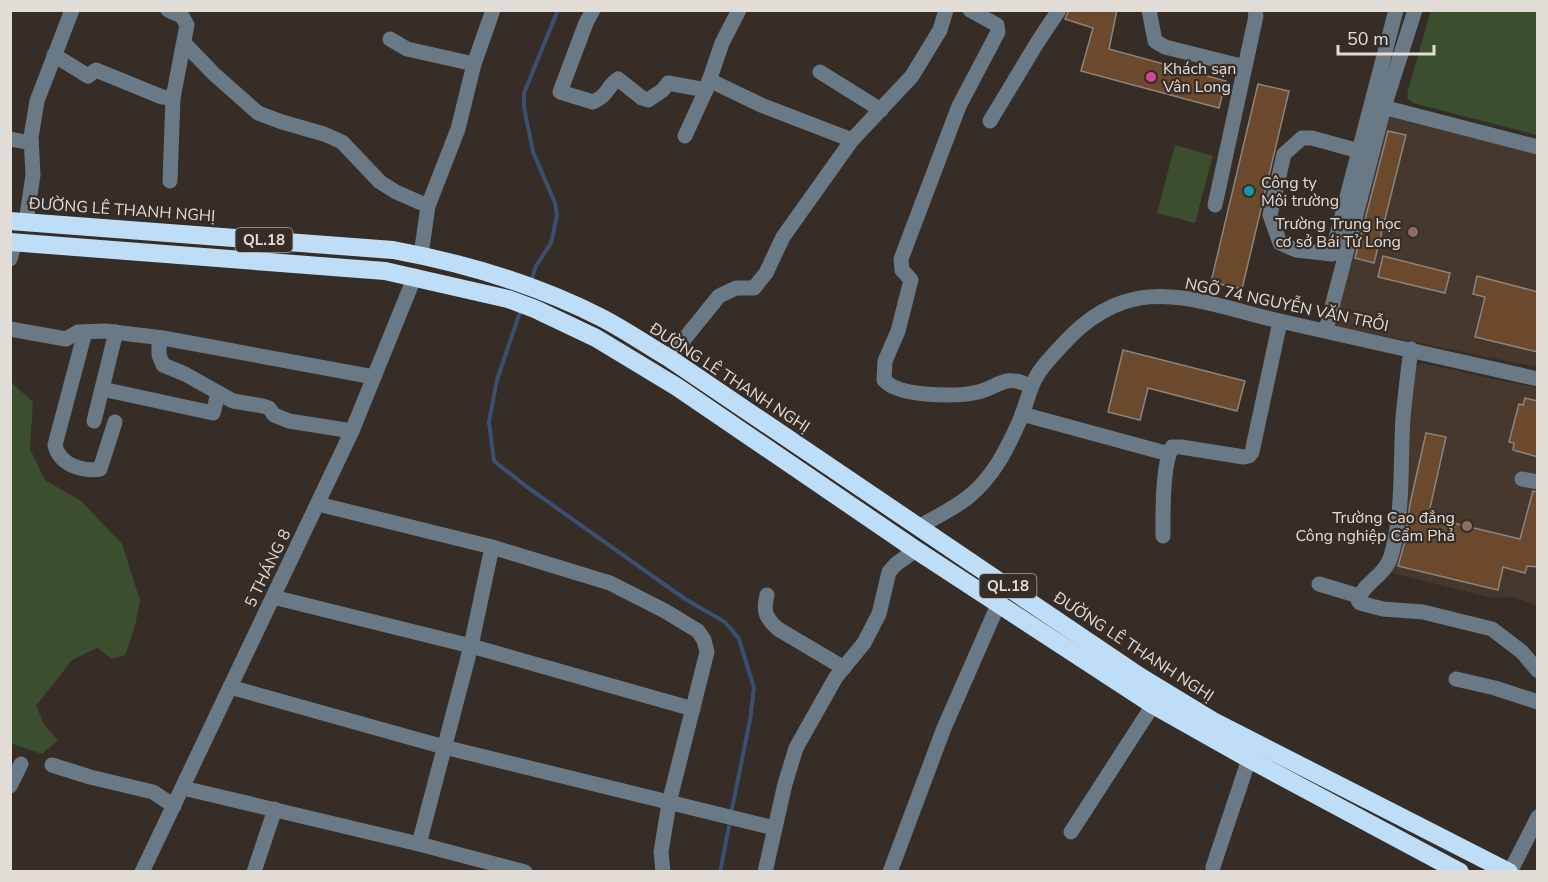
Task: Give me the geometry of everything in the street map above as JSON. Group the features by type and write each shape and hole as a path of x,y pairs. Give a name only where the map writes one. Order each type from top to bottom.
{"highway":[{"name":"ĐƯỜNG LÊ THANH NGHỊ","path":"18,221 393,250 421,255 542,291 602,318 669,358 1139,676 1214,721 1510,872"},
{"path":"185,254 186,233"},
{"name":"QL.18","path":"12,247 185,254 385,271 508,299 535,309 596,338 677,387 998,605 1153,705 1460,872"},
{"path":"764,448 777,430"}],"street":[{"path":"18,221 33,175 31,143 37,101 72,10"},
{"path":"168,10 182,16 187,25 172,98 170,181"},
{"path":"421,255 428,206 458,129 474,64 493,10"},
{"path":"593,10 560,92 593,102 604,96 614,81 618,79 642,98 648,100 663,90 668,82 708,85 852,140"},
{"path":"685,136 708,85 722,43 739,10"},
{"path":"669,358 719,296 736,288 754,288 766,273 783,237 852,140 912,76 940,30 946,10"},
{"path":"970,10 997,25 998,32 959,106 901,259 902,270 911,280 898,332 885,361 884,380 889,386 950,396 980,392 1002,381 1030,386"},
{"path":"990,121 1059,10"},
{"path":"1149,10 1155,41 1165,47 1245,67"},
{"path":"1215,205 1256,16 1255,10"},
{"path":"1326,330 1378,106 1396,10"},
{"path":"1359,151 1312,138 1302,138 1284,154 1270,215 1280,243 1296,250 1332,254 1359,151 1415,10"},
{"path":"390,39 407,49 474,64"},
{"path":"184,43 214,74 258,113 342,142 380,182 428,206"},
{"path":"54,56 88,76 96,70 162,97 172,98"},
{"path":"820,72 881,111"},
{"path":"1378,106 1538,147"},
{"path":"10,139 31,143"},
{"name":"5 THÁNG 8","path":"142,872 352,431 415,276"},
{"name":"NGÕ 74 NGUYỄN VĂN TRỖI","path":"920,526 968,498 998,466 1022,414 1030,386 1040,370 1074,331 1097,314 1125,301 1147,297 1187,298 1280,322 1326,330 1538,379"},
{"path":"1163,536 1164,492 1172,447 1244,457 1252,452 1280,322"},
{"path":"10,329 66,339 78,332 116,332 374,377"},
{"path":"85,332 55,444 57,453 65,462 81,468 100,468 115,422"},
{"path":"94,421 116,332"},
{"path":"159,338 159,354 163,365 185,374 218,394 233,401 269,408 274,416 289,421 352,431"},
{"path":"1359,596 1387,568 1392,553 1401,499 1403,418 1411,349"},
{"path":"102,389 213,413 218,394"},
{"path":"1022,414 1169,454"},
{"path":"318,504 492,547 610,583 698,631 704,640 707,652 669,803 661,852 663,872"},
{"path":"419,844 471,646 492,547"},
{"path":"765,872 768,826 796,748 836,677 864,643 879,614 889,572 916,550"},
{"path":"1319,584 1359,596"},
{"path":"767,595 764,608 769,621 778,629 844,668"},
{"path":"1359,596 1360,603 1369,606 1423,612 1492,629 1522,652 1538,671"},
{"path":"273,597 471,646 693,709"},
{"path":"890,872 944,728 998,605"},
{"path":"1456,679 1495,688 1538,702"},
{"path":"230,687 444,747 694,810 768,826"},
{"path":"1071,832 1153,705"},
{"path":"1213,867 1249,759"},
{"path":"10,786 21,764"},
{"path":"52,765 153,792 174,806"},
{"path":"183,788 419,844 525,872"},
{"path":"254,872 275,809"},
{"path":"1510,872 1533,835 1538,817"}],"shaded area":[{"name":"Trường Trung học cơ sở Bái Tử Long","path":"1386,116 1537,154 1537,367 1334,326"},
{"name":"Trường Cao đẳng Công nghiệp Cẩm Phả","path":"1421,363 1537,388 1537,606 1514,597 1492,598 1388,572 1415,368"}],"green space":[{"path":"1431,10 1537,11 1537,135 1413,103 1407,98"},
{"path":"1175,145 1213,156 1195,223 1157,213"},
{"path":"11,382 33,402 30,449 45,480 81,501 122,544 140,600 135,626 125,655 112,659 97,648 72,660 36,706 45,726 58,740 42,754 11,745"}],"building":[{"path":"1069,10 1117,10 1109,49 1226,81 1219,108 1081,71 1093,28 1065,19"},
{"path":"1258,84 1289,91 1242,289 1211,282"},
{"path":"1388,131 1406,135 1374,263 1355,258"},
{"path":"1383,256 1450,273 1445,293 1378,277"},
{"path":"1477,276 1538,292 1538,352 1475,337 1485,297 1473,294"},
{"path":"1123,350 1245,381 1237,411 1148,388 1140,420 1108,412"},
{"path":"1525,398 1538,401 1538,457 1513,450 1514,443 1509,442 1519,404 1523,405"},
{"path":"1426,433 1446,437 1428,517 1520,539 1533,491 1538,492 1538,567 1527,566 1525,573 1503,567 1498,590 1398,566"}],"waterway":[{"path":"531,282 536,266 551,243 557,216 555,203 533,152 524,107 524,93 558,10"},
{"path":"521,309 497,380 489,422 494,461 685,599 725,622 739,639 754,688 750,720 731,814"},
{"path":"720,872 730,821"}],"place":[{"name":"Khách sạn Vân Long","path":"1151,77"},
{"name":"Công ty Môi trường","path":"1249,191"},
{"name":"Trường Trung học cơ sở Bái Tử Long","path":"1413,232"},
{"name":"Trường Cao đẳng Công nghiệp Cẩm Phả","path":"1467,526"}]}
